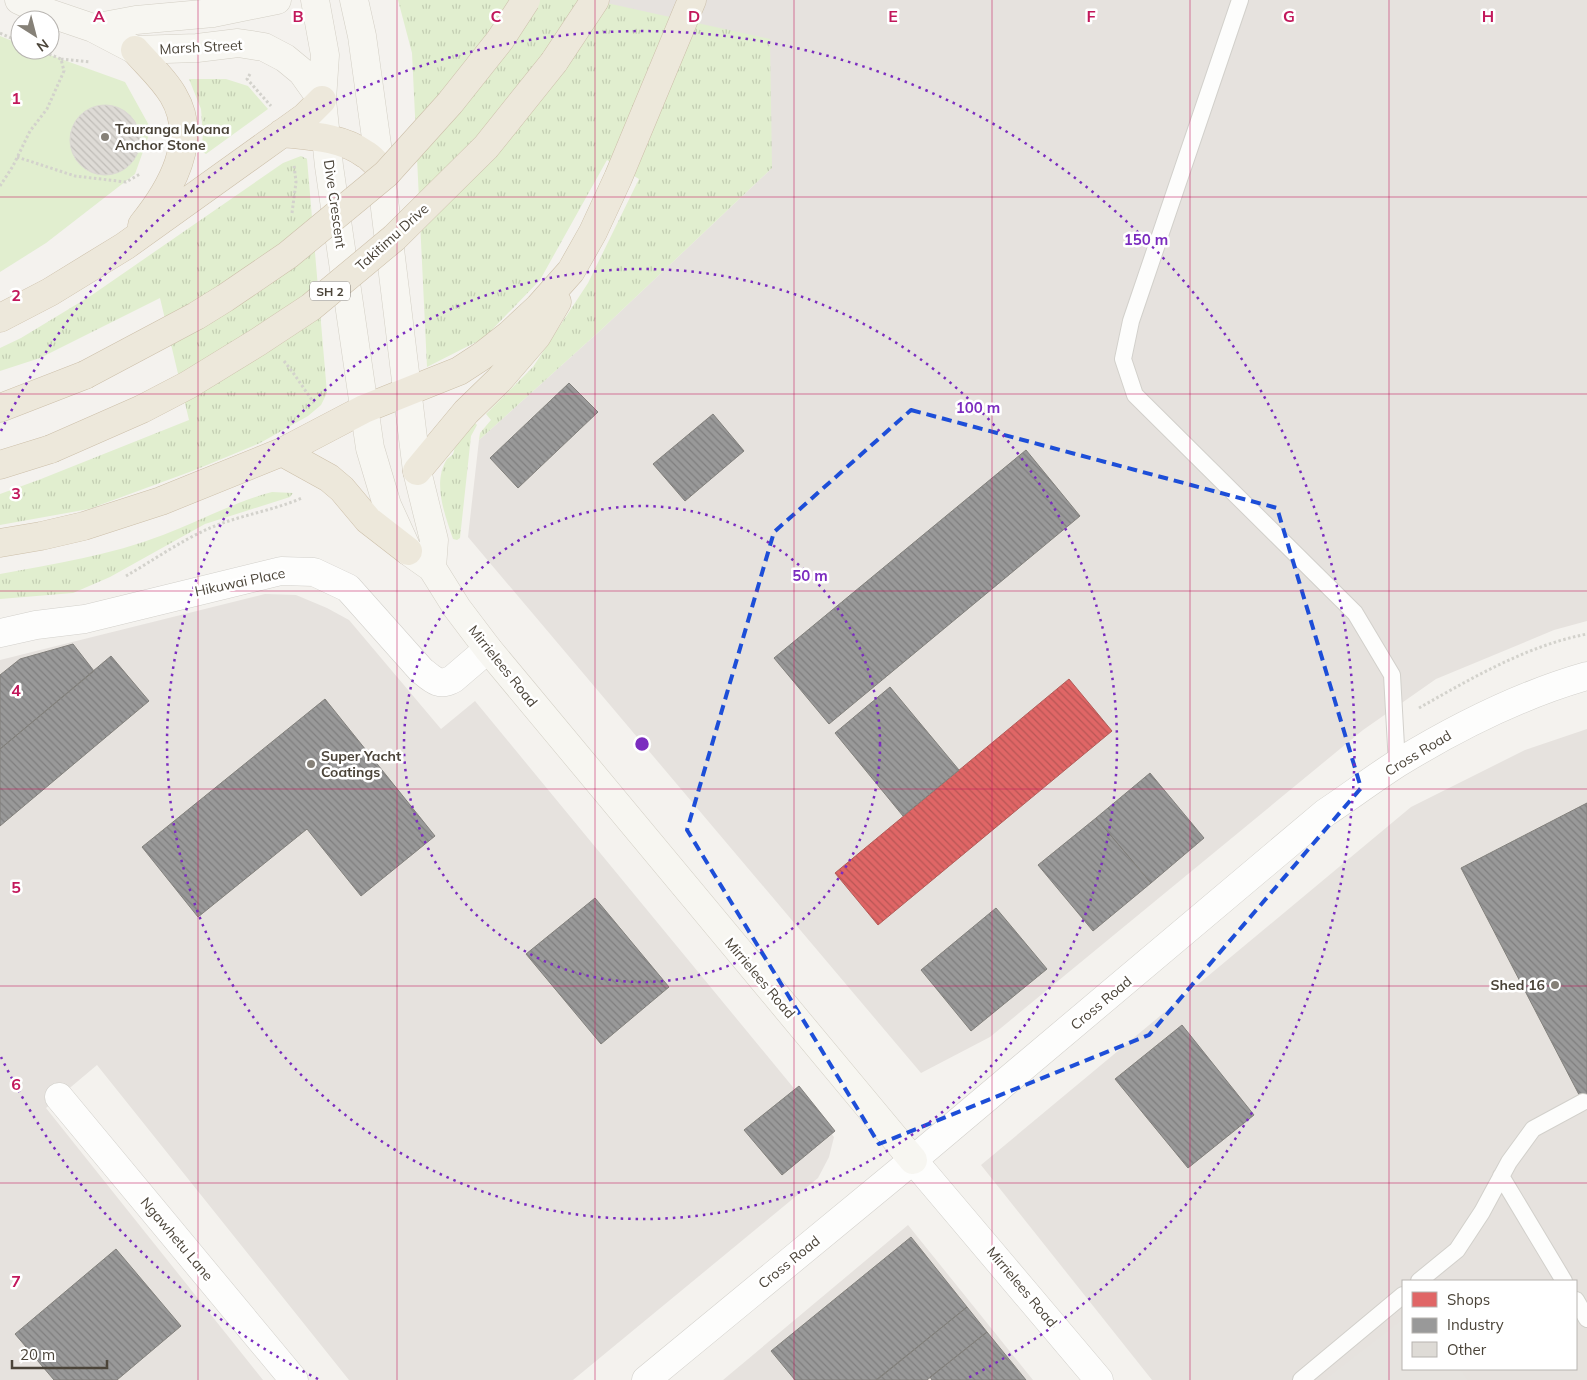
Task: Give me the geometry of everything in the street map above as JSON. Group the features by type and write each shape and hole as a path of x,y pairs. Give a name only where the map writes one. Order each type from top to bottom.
{"highway":[{"path":"0,408 85,375 196,316 288,255 386,174 450,104 500,40 526,0"},
{"name":"Takitimu Drive","path":"0,465 51,449 142,409 188,385 312,307 394,238 486,146 554,62 595,0"},
{"path":"417,471 460,419 499,380 537,336 593,232 618,178 692,0"},
{"path":"125,246 168,190 179,164 184,142 181,111 173,95 164,82 135,50"},
{"path":"0,318 50,292 125,246 305,118 322,100"},
{"path":"282,133 327,138 349,145 366,154 380,167"},
{"path":"0,543 84,526 161,501 282,452 364,408 459,371 509,335 571,271"},
{"path":"282,452 329,478 342,489 368,520 408,551"}],"main road":[{"name":"Marsh Street","path":"19,0 43,11 93,28 135,50 197,48 238,43 264,47 285,58 296,68 322,100"},
{"path":"164,17 200,0"},
{"name":"Marsh Street","path":"93,28 136,20 213,14 277,0"},
{"path":"286,0 315,3 348,22 362,36"},
{"path":"354,0 362,36 380,167 417,471 434,540 432,568"},
{"name":"Dive Crescent","path":"315,3 325,55 322,100 364,408"},
{"path":"364,408 370,448 387,505 408,551"},
{"name":"Mirrielees Road","path":"408,551 432,568 488,649 913,1160"}],"street":[{"name":"Hikuwai Place","path":"0,633 36,625 85,619 281,570 314,572 348,588 421,670 438,683 448,682 453,679 488,649"},
{"name":"Cross Road","path":"646,1380 913,1160 1326,813 1397,764 1476,719 1552,686 1587,676"},
{"name":"Ngawhetu Lane","path":"59,1097 294,1380"},
{"name":"Mirrielees Road","path":"913,1160 1099,1380"}],"lane":[{"path":"1240,0 1130,321 1123,359 1134,395 1356,613 1392,675 1397,764"},
{"path":"1420,1280 1457,1250 1482,1212 1508,1162 1533,1129 1583,1102"},
{"path":"1501,1176 1563,1280"},
{"path":"1301,1380 1402,1296"},
{"path":"1577,1302 1587,1319"}],"path":[{"path":"264,47 247,80 271,106 294,162 296,182 292,214"},
{"path":"0,186 30,130 47,109 64,71 61,59 93,63"},
{"path":"17,157 75,176 126,182 147,170"},
{"path":"283,361 316,407"},
{"path":"118,580 210,528 284,506 306,496"},
{"path":"1395,723 1488,669 1563,639 1587,634"}],"highlighted area":[{"path":"911,410 1277,508 1361,788 1149,1035 879,1144 687,830 774,532"}],"shaded area":[{"path":"593,0 1587,0 1587,621 1554,630 1436,679 1363,730 990,1037 921,1073 468,537 479,440 603,328 772,168"},
{"path":"265,594 296,595 349,620 441,729 475,701 834,1137 829,1157 818,1178 573,1380 349,1380 97,1065 46,1108 263,1380 0,1380 0,660"},
{"path":"1587,729 1587,1380 1152,1380 981,1165 1411,807 1525,750"},
{"path":"908,1225 1033,1380 723,1380"},
{"path":"1402,1320 1402,1370 1461,1370 1468,1380 1324,1380"}],"green space":[{"path":"398,0 593,0 770,39 772,168 603,328 479,440 480,433 491,420 486,414 533,367 588,283 639,179 607,160 540,280 484,338 427,367 412,53"},
{"path":"0,36 10,40 10,60 60,59 125,82 151,129 135,174 46,243 0,272"},
{"path":"189,79 226,79 248,86 268,109 206,154 201,151 203,135 201,109"},
{"path":"301,156 307,159 327,393 321,405 308,416 260,443 195,470 89,509 0,525 0,494 189,420 160,298 40,358 0,371 0,348 21,338 92,295 283,163"},
{"path":"475,423 477,425 471,436 460,538 457,540 453,539 441,499 440,478 447,459 453,454 459,440"},
{"path":"272,492 293,493 290,497 205,524 110,577 73,593 0,599 0,574 82,558 143,542 231,506"}],"building: Shops":[{"path":"1069,679 1112,731 878,925 835,873"}],"building: Industry":[{"path":"569,383 598,412 518,488 490,458"},
{"path":"713,414 744,451 685,501 653,464"},
{"path":"1026,450 1080,516 829,724 774,658"},
{"path":"73,644 94,671 0,749 0,675 20,659"},
{"path":"111,656 149,701 0,826 0,749"},
{"path":"890,687 959,770 903,816 835,733"},
{"name":"Super Yacht Coatings","path":"325,699 435,836 361,896 307,829 198,917 142,847"},
{"path":"1150,773 1204,838 1151,883 1096,818"},
{"name":"Shed 16","path":"1587,803 1587,1110 1461,868"},
{"path":"1096,818 1151,883 1093,931 1038,865"},
{"path":"595,898 669,987 601,1044 526,954"},
{"path":"996,908 1047,969 971,1031 921,970"},
{"path":"1182,1025 1254,1115 1188,1168 1115,1079"},
{"path":"799,1086 835,1131 782,1175 744,1130"},
{"path":"911,1237 967,1307 877,1380 795,1380 771,1351"},
{"path":"116,1249 181,1326 117,1380 54,1380 15,1334"},
{"path":"967,1307 987,1332 927,1380 876,1380"},
{"path":"987,1332 1026,1380 932,1380 930,1377"}],"building: Other":[{"name":"Tauranga Moana Anchor Stone","path":"105,105 118,108 130,115 137,127 140,140 137,153 130,165 118,172 105,175 92,172 80,165 73,153 70,140 73,127 80,115 92,108"}],"place":[{"name":"Tauranga Moana Anchor Stone","path":"105,137"},
{"name":"Super Yacht Coatings","path":"311,764"},
{"name":"Shed 16","path":"1555,985"}]}
